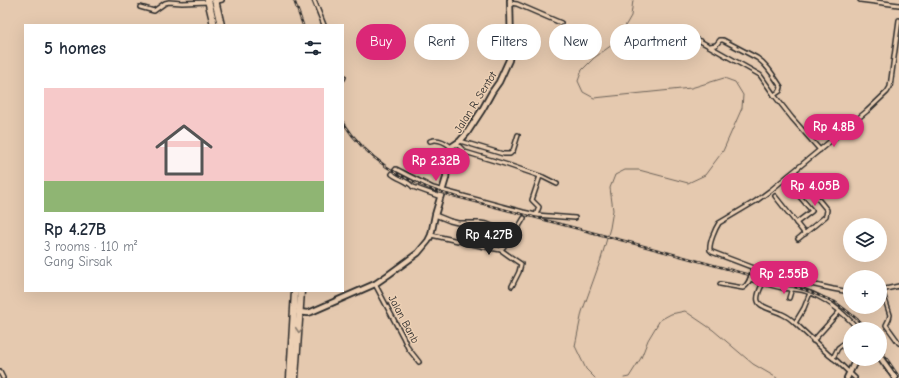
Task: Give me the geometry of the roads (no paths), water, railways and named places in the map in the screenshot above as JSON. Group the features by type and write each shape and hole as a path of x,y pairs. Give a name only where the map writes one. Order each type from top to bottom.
{"highway":[{"path":"212,1 214,24"},
{"path":"212,1 221,24"},
{"path":"295,292 297,312 295,378"},
{"path":"290,378 297,312 302,292"}],"street":[{"path":"140,7 154,11 165,3 169,2 182,3 222,0"},
{"path":"314,0 324,24"},
{"path":"860,0 899,5"},
{"path":"510,1 561,23"},
{"name":"Jalan R. Sentot","path":"297,312 308,313 364,290 375,284 418,253 428,241 441,197 447,168 446,158 451,147 458,143 467,133 482,110 499,82 509,60 511,47 510,1"},
{"path":"843,291 775,276 715,253 710,250 709,246 715,229 719,224 756,201 867,111 887,92 890,87 899,20"},
{"path":"710,46 716,45 720,40 723,40 762,61 773,74 781,87 780,91 774,95"},
{"path":"701,42 760,75 792,118 820,150"},
{"path":"458,143 503,154 510,154 513,151 518,135"},
{"path":"430,141 436,140 444,142 451,147"},
{"path":"458,143 466,152 540,176 557,184"},
{"path":"441,197 413,187 412,185 392,175 394,170 396,169 442,191 536,215 575,218"},
{"path":"795,170 827,210 826,216 798,239"},
{"path":"536,215 539,207 532,200 540,176"},
{"path":"789,184 812,211 796,223"},
{"path":"775,196 805,234"},
{"path":"435,215 458,223 487,224 513,235"},
{"path":"501,250 524,218"},
{"path":"431,235 501,250 521,264 512,286"},
{"path":"720,284 743,288 746,287 753,268"},
{"path":"750,279 782,288 792,288 810,293 831,304 851,322"},
{"path":"763,282 758,297 759,303 788,317 833,358 848,375 855,378"},
{"name":"Jalan Banb","path":"375,284 408,348 419,362"},
{"path":"887,289 899,286"},
{"path":"789,298 792,288"},
{"path":"795,323 808,301 810,293"},
{"path":"887,307 890,315 886,325 899,343"},
{"path":"813,341 840,311"},
{"path":"833,358 838,348 843,344"},
{"path":"848,375 852,366"},
{"path":"886,366 895,378"},
{"path":"0,372 3,378"}],"waterway":[{"path":"595,378 586,369 575,346 582,312 601,259 610,228 613,210 610,188 615,175 625,170 639,170 688,183 705,175 723,151 742,108 743,95 735,82 724,78 691,88 594,98 583,92 578,81 582,70 594,58 616,42 631,16 633,0"},
{"path":"624,378 629,377 641,358 648,340 660,320 671,314 685,311 713,330 753,364 777,378"}],"railway":[{"path":"294,0 303,24"},
{"path":"344,123 363,147 386,166 413,181 442,193 805,290 835,302 860,322"},
{"path":"887,359 899,377"}]}
